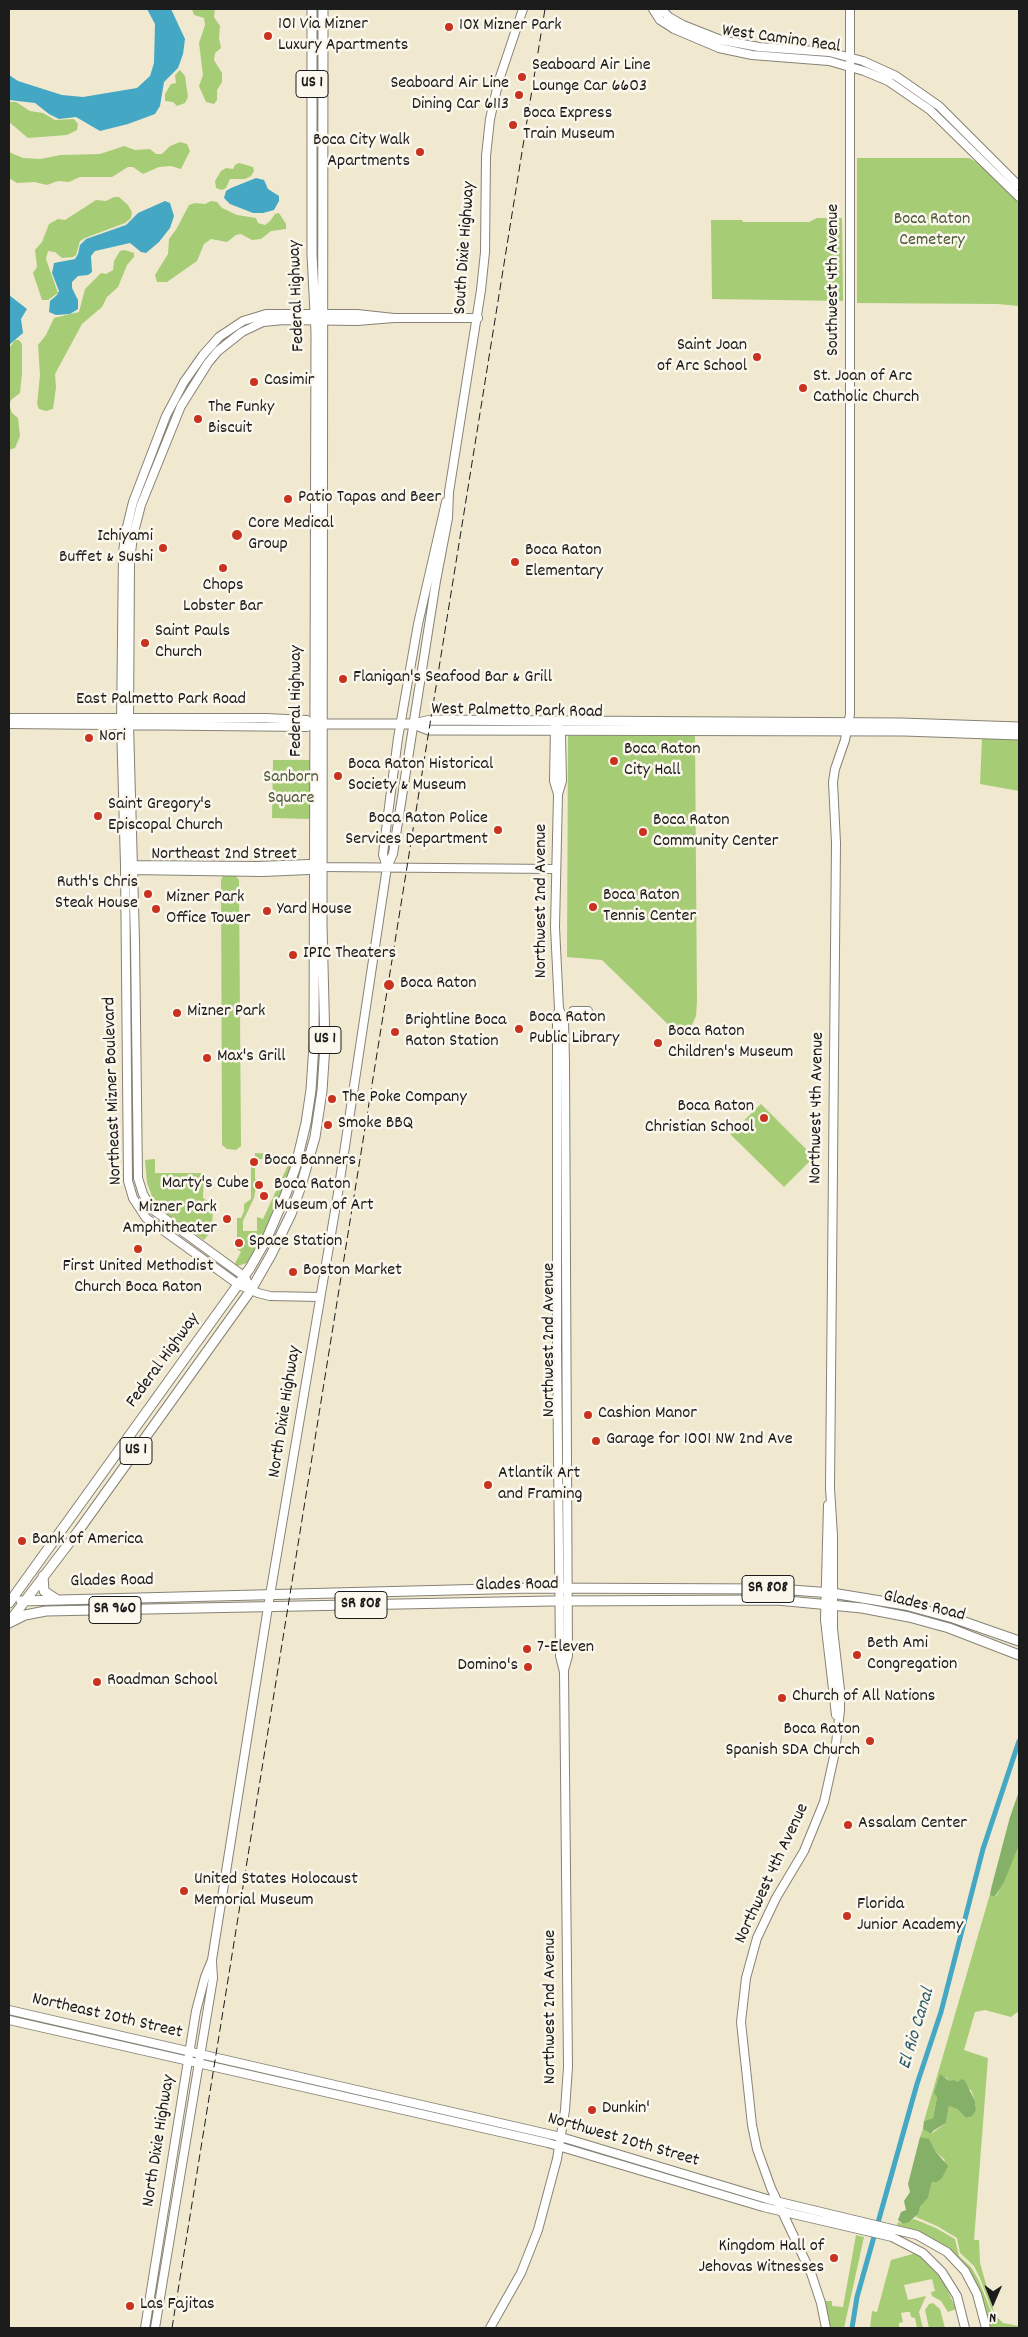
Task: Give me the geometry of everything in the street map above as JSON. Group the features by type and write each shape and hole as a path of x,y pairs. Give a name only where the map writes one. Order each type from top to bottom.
{"main road":[{"name":"Federal Highway","path":"9,1604 242,1281 273,1225 288,1190 300,1152 306,1123 314,1052 317,867 316,724 323,386 312,202 312,9"},
{"name":"Federal Highway","path":"316,724 323,596 315,567 316,375 320,317 323,9"},
{"path":"316,375 323,386"},
{"name":"West Palmetto Park Road","path":"413,724 431,720 686,730 848,727 1019,727"},
{"path":"686,730 700,722"},
{"name":"West Palmetto Park Road","path":"557,726 724,722 1019,735"},
{"path":"706,730 710,726 724,722"},
{"name":"East Palmetto Park Road","path":"316,724 413,724"},
{"name":"Federal Highway","path":"43,1576 251,1290 284,1229 306,1171 315,1137 322,1091 325,1045 317,867"},
{"path":"306,1123 310,1134 315,1137"},
{"path":"300,1152 306,1171"},
{"path":"144,1439 143,1427 146,1413"},
{"path":"127,1440 130,1448 127,1462"},
{"path":"43,1576 44,1591 56,1599"},
{"name":"US 1","path":"10,1621 43,1576"},
{"path":"23,1583 24,1601 31,1607 46,1611"},
{"name":"Glades Road","path":"9,1604 56,1599 270,1596 563,1588 778,1589 829,1593 932,1611 1019,1641"},
{"name":"Glades Road","path":"10,1621 46,1611 563,1601 776,1600 876,1610 923,1620 1019,1655"},
{"path":"9,1604 12,1611 10,1621"}],"street":[{"name":"South Dixie Highway","path":"401,724 418,624 440,518 448,492 478,318 485,252 486,156 490,119 499,80 523,9"},
{"path":"649,9 657,11"},
{"name":"Southwest 4th Avenue","path":"848,727 851,654 850,9"},
{"name":"West Camino Real","path":"657,11 683,24 726,41 759,47 820,51 850,57 896,76 926,96 1019,186"},
{"name":"West Camino Real","path":"657,11 667,25 688,36 727,50 761,56 823,60 850,66 888,82 922,103 1019,197"},
{"name":"Northeast Mizner Boulevard","path":"320,1297 270,1296 251,1290 192,1239 152,1209 140,1187 137,1167 136,1018 125,721 125,535 139,486 171,405 203,354 219,337 234,326 250,318 266,314 320,317 478,318"},
{"name":"South Dixie Highway","path":"413,724 448,518 448,492"},
{"name":"East Palmetto Park Road","path":"9,718 125,721"},
{"name":"East Palmetto Park Road","path":"9,724 266,718 307,720 316,724"},
{"name":"North Dixie Highway","path":"387,868 383,855 401,724"},
{"name":"North Dixie Highway","path":"155,2328 213,1978 212,1960 268,1608 341,1176 387,868 393,854 413,724"},
{"name":"Northwest 2nd Avenue","path":"557,726 554,781 558,794 555,927 559,1009 557,1021 556,1272 563,1588"},
{"name":"Northwest 4th Avenue","path":"826,2328 816,2286 761,2164 752,2125 741,2032 744,1988 750,1960 763,1924 803,1852 818,1820 829,1784 838,1723 826,1640 829,1593 836,843 833,782 848,727"},
{"name":"Northeast Mizner Boulevard","path":"129,867 126,997 128,1173 131,1191 146,1218 186,1247 242,1281"},
{"name":"Northeast 2nd Street","path":"129,867 556,868"},
{"path":"126,997 133,1016 136,1018"},
{"name":"Northwest 2nd Avenue","path":"490,2328 521,2273 534,2243 561,2137 569,2054 564,1672 560,1656 563,1601 564,1020 559,1009"},
{"path":"564,1020 573,1011 588,1011"},
{"path":"127,1039 136,1072"},
{"path":"186,1247 192,1239"},
{"name":"North Dixie Highway","path":"145,2328 196,2011 205,1977 212,1960"},
{"name":"Northeast 20th Street","path":"9,2010 199,2054"},
{"name":"Northeast 20th Street","path":"9,2020 198,2063"},
{"path":"113,2044 114,2034"},
{"name":"Northwest 20th Street","path":"199,2054 304,2078 559,2146 758,2196 856,2224 917,2235 933,2243 954,2259 965,2271 974,2286 986,2328"},
{"name":"Northwest 20th Street","path":"198,2063 561,2137 784,2212 856,2224"},
{"path":"289,2083 304,2078"},
{"path":"758,2196 765,2192 768,2180"},
{"path":"165,2200 175,2202"},
{"name":"Northwest 20th Street","path":"883,2230 909,2244 936,2264 957,2296 966,2328"}],"green space":[{"path":"192,9 215,9 214,17 220,26 219,38 221,48 215,53 214,60 222,73 222,82 217,90 217,100 214,104 206,102 199,86 203,75 199,43 205,25 204,18 194,15"},
{"path":"180,70 185,76 188,97 185,103 177,106 173,102 165,101 165,94 171,84 176,83 175,75"},
{"path":"9,102 16,102 30,111 43,113 55,120 74,119 78,124 77,130 67,135 28,138 9,122"},
{"path":"180,142 187,144 190,151 181,169 171,166 159,167 143,174 133,167 128,167 112,177 80,177 69,182 58,181 47,185 34,182 17,183 9,178 9,152 23,158 40,159 61,155 100,154 124,146 135,150 150,149 156,154 162,154 170,146"},
{"name":"Boca Raton Cemetery","path":"857,158 969,158 978,163 1019,203 1019,306 997,304 857,303"},
{"path":"239,163 253,167 254,171 251,176 245,179 230,179 226,188 222,190 216,188 215,181 221,171 226,168 233,169"},
{"path":"119,197 128,205 132,212 131,218 125,223 80,241 76,255 73,257 62,258 55,252 48,251 46,259 58,293 48,300 42,300 33,273 37,267 35,250 42,242 49,224 58,219 65,220 96,200 106,201"},
{"path":"211,201 217,202 222,208 237,215 256,218 258,223 265,225 275,214 279,213 286,224 286,229 271,231 261,239 252,240 241,234 236,235 227,242 211,239 204,244 197,261 167,282 157,282 155,275 168,254 169,239 189,205 195,203 205,204"},
{"path":"817,218 842,218 843,301 712,299 711,220 809,222"},
{"path":"125,250 134,253 134,257 127,265 118,287 107,297 102,307 82,324 55,374 56,387 53,409 46,411 39,409 37,404 40,375 38,345 46,335 54,318 79,312 85,289 101,273 106,274 113,270 114,261 120,251"},
{"path":"15,340 19,340 22,344 20,393 11,400 9,405 9,348"},
{"path":"9,405 12,413 18,418 20,436 15,448 9,450"},
{"path":"695,735 697,1002 696,1016 690,1029 682,1038 602,960 567,957 568,736"},
{"path":"982,738 1019,738 1019,791 980,784"},
{"name":"Sanborn Square","path":"273,760 310,760 310,819 272,818"},
{"name":"Mizner Park","path":"224,874 235,875 239,880 241,1146 236,1150 227,1149 222,1145 221,880"},
{"path":"761,1104 814,1157 784,1187 730,1134"},
{"path":"255,1153 288,1155 294,1161 263,1234 247,1263 237,1266 235,1263 241,1252 237,1249 237,1218 241,1218 244,1204 251,1199 251,1158 255,1158","holes":["255,1159 285,1159 288,1165 263,1219 257,1217 257,1231 243,1231 243,1221 254,1198 256,1187 260,1188 263,1182 255,1179"]},
{"path":"155,1159 155,1173 204,1173 203,1198 213,1204 212,1230 204,1240 162,1210 153,1199 147,1183 145,1160"},
{"path":"1019,1791 1019,1845 1004,1882 996,1895 992,1897 990,1894 992,1885"},
{"path":"1019,1845 1019,2011 1011,2017 985,2010 975,2012 964,2050 988,2058 974,2240 979,2240 980,2263 994,2312 974,2266 960,2253 957,2238 937,2226 916,2217 920,2207 928,2198 932,2182 945,2160 936,2152 929,2140 920,2137 923,2129 931,2134 946,2123 949,2106 957,2109 966,2118 976,2110 971,2090 957,2083 949,2082 946,2077 937,2097 933,2118 924,2121 990,1894 992,1897 997,1895"},
{"path":"940,2074 949,2081 954,2080 957,2082 962,2079 965,2081 975,2101 976,2110 972,2116 966,2118 957,2109 949,2106 946,2123 931,2134 923,2129 924,2121 933,2118 937,2097 934,2093"},
{"path":"920,2137 929,2139 936,2152 948,2166 942,2178 937,2182 932,2182 928,2198 920,2207 918,2214 909,2222 903,2224 898,2220 901,2212 906,2210 904,2201 910,2192 908,2184"},
{"path":"914,2219 936,2228 955,2239 959,2256 971,2267 978,2279 991,2311 1003,2323 1019,2326 1019,2328 989,2328 979,2290 953,2253 931,2238 897,2226 898,2222 903,2224"},
{"path":"856,2235 864,2237 844,2328 828,2328 824,2301 832,2301 832,2306 843,2307"},
{"path":"916,2253 943,2280 956,2309 948,2312 941,2301 932,2296 931,2292 935,2291 932,2279 904,2285 908,2300 926,2296 919,2312 923,2328 917,2328 915,2318 911,2317 910,2312 906,2312 901,2313 903,2322 899,2323 899,2328 870,2328 872,2311 877,2312 891,2260"},
{"path":"933,2303 940,2309 945,2328 929,2328 925,2310 929,2304"}],"water":[{"path":"147,9 171,9 185,39 183,54 178,68 164,82 160,106 155,114 128,124 100,131 76,117 59,119 35,103 9,100 9,75 18,81 62,95 83,97 137,88 150,76 154,63 155,24"},
{"path":"256,178 264,180 268,189 279,196 279,201 274,210 253,213 230,204 224,198 226,191"},
{"path":"165,201 170,203 174,216 170,228 159,242 146,253 141,252 130,243 95,251 91,256 92,272 88,275 78,276 72,282 72,288 78,300 78,309 70,314 56,315 49,312 50,301 59,291 52,273 54,263 75,259 80,245 86,239 126,225 138,213"},
{"path":"9,295 27,309 21,319 23,333 9,345"}],"waterway":[{"name":"El Rio Canal","path":"852,2328 857,2297 917,2084 941,2012 983,1849 1019,1741"}],"railway":[{"path":"172,2328 545,9"}],"place":[{"name":"10X Mizner Park","path":"449,27"},
{"name":"101 Via Mizner Luxury Apartments","path":"268,36"},
{"name":"Seaboard Air Line Lounge Car 6603","path":"522,77"},
{"name":"Seaboard Air Line Dining Car 6113","path":"519,95"},
{"name":"Boca Express Train Museum","path":"513,125"},
{"name":"Boca City Walk Apartments","path":"420,152"},
{"name":"Saint Joan of Arc School","path":"757,357"},
{"name":"Casimir","path":"254,382"},
{"name":"St. Joan of Arc Catholic Church","path":"803,388"},
{"name":"The Funky Biscuit","path":"198,419"},
{"name":"Patio Tapas and Beer","path":"288,499"},
{"name":"Core Medical Group","path":"237,535"},
{"name":"Ichiyami Buffet & Sushi","path":"163,548"},
{"name":"Boca Raton Elementary","path":"515,562"},
{"name":"Chops Lobster Bar","path":"223,568"},
{"name":"Saint Pauls Church","path":"145,643"},
{"name":"Flanigan's Seafood Bar & Grill","path":"343,679"},
{"name":"Nori","path":"89,738"},
{"name":"Boca Raton City Hall","path":"614,761"},
{"name":"Boca Raton Historical Society & Museum","path":"338,776"},
{"name":"Saint Gregory's Episcopal Church","path":"98,816"},
{"name":"Boca Raton Police Services Department","path":"498,830"},
{"name":"Boca Raton Community Center","path":"643,832"},
{"name":"Ruth's Chris Steak House","path":"148,894"},
{"name":"Boca Raton Tennis Center","path":"593,907"},
{"name":"Mizner Park Office Tower","path":"156,909"},
{"name":"Yard House","path":"267,911"},
{"name":"IPIC Theaters","path":"293,955"},
{"name":"Boca Raton","path":"389,985"},
{"name":"Mizner Park","path":"177,1013"},
{"name":"Boca Raton Public Library","path":"519,1029"},
{"name":"Brightline Boca Raton Station","path":"395,1032"},
{"name":"Boca Raton Children's Museum","path":"658,1043"},
{"name":"Max's Grill","path":"207,1058"},
{"name":"The Poke Company","path":"332,1099"},
{"name":"Boca Raton Christian School","path":"764,1118"},
{"name":"Smoke BBQ","path":"328,1125"},
{"name":"Boca Banners","path":"254,1162"},
{"name":"Marty's Cube","path":"259,1185"},
{"name":"Boca Raton Museum of Art","path":"264,1196"},
{"name":"Mizner Park Amphitheater","path":"227,1219"},
{"name":"Space Station","path":"239,1243"},
{"name":"First United Methodist Church Boca Raton","path":"138,1249"},
{"name":"Boston Market","path":"293,1272"},
{"name":"Cashion Manor","path":"588,1415"},
{"name":"Garage for 1001 NW 2nd Ave","path":"596,1441"},
{"name":"Atlantik Art and Framing","path":"488,1485"},
{"name":"Bank of America","path":"22,1541"},
{"name":"7-Eleven","path":"527,1649"},
{"name":"Beth Ami Congregation","path":"857,1655"},
{"name":"Domino's","path":"528,1667"},
{"name":"Roadman School","path":"97,1682"},
{"name":"Church of All Nations","path":"782,1698"},
{"name":"Boca Raton Spanish SDA Church","path":"870,1741"},
{"name":"Assalam Center","path":"848,1825"},
{"name":"United States Holocaust Memorial Museum","path":"184,1891"},
{"name":"Florida Junior Academy","path":"847,1916"},
{"name":"Dunkin'","path":"592,2110"},
{"name":"Kingdom Hall of Jehovas Witnesses","path":"834,2258"},
{"name":"Las Fajitas","path":"130,2306"}]}
